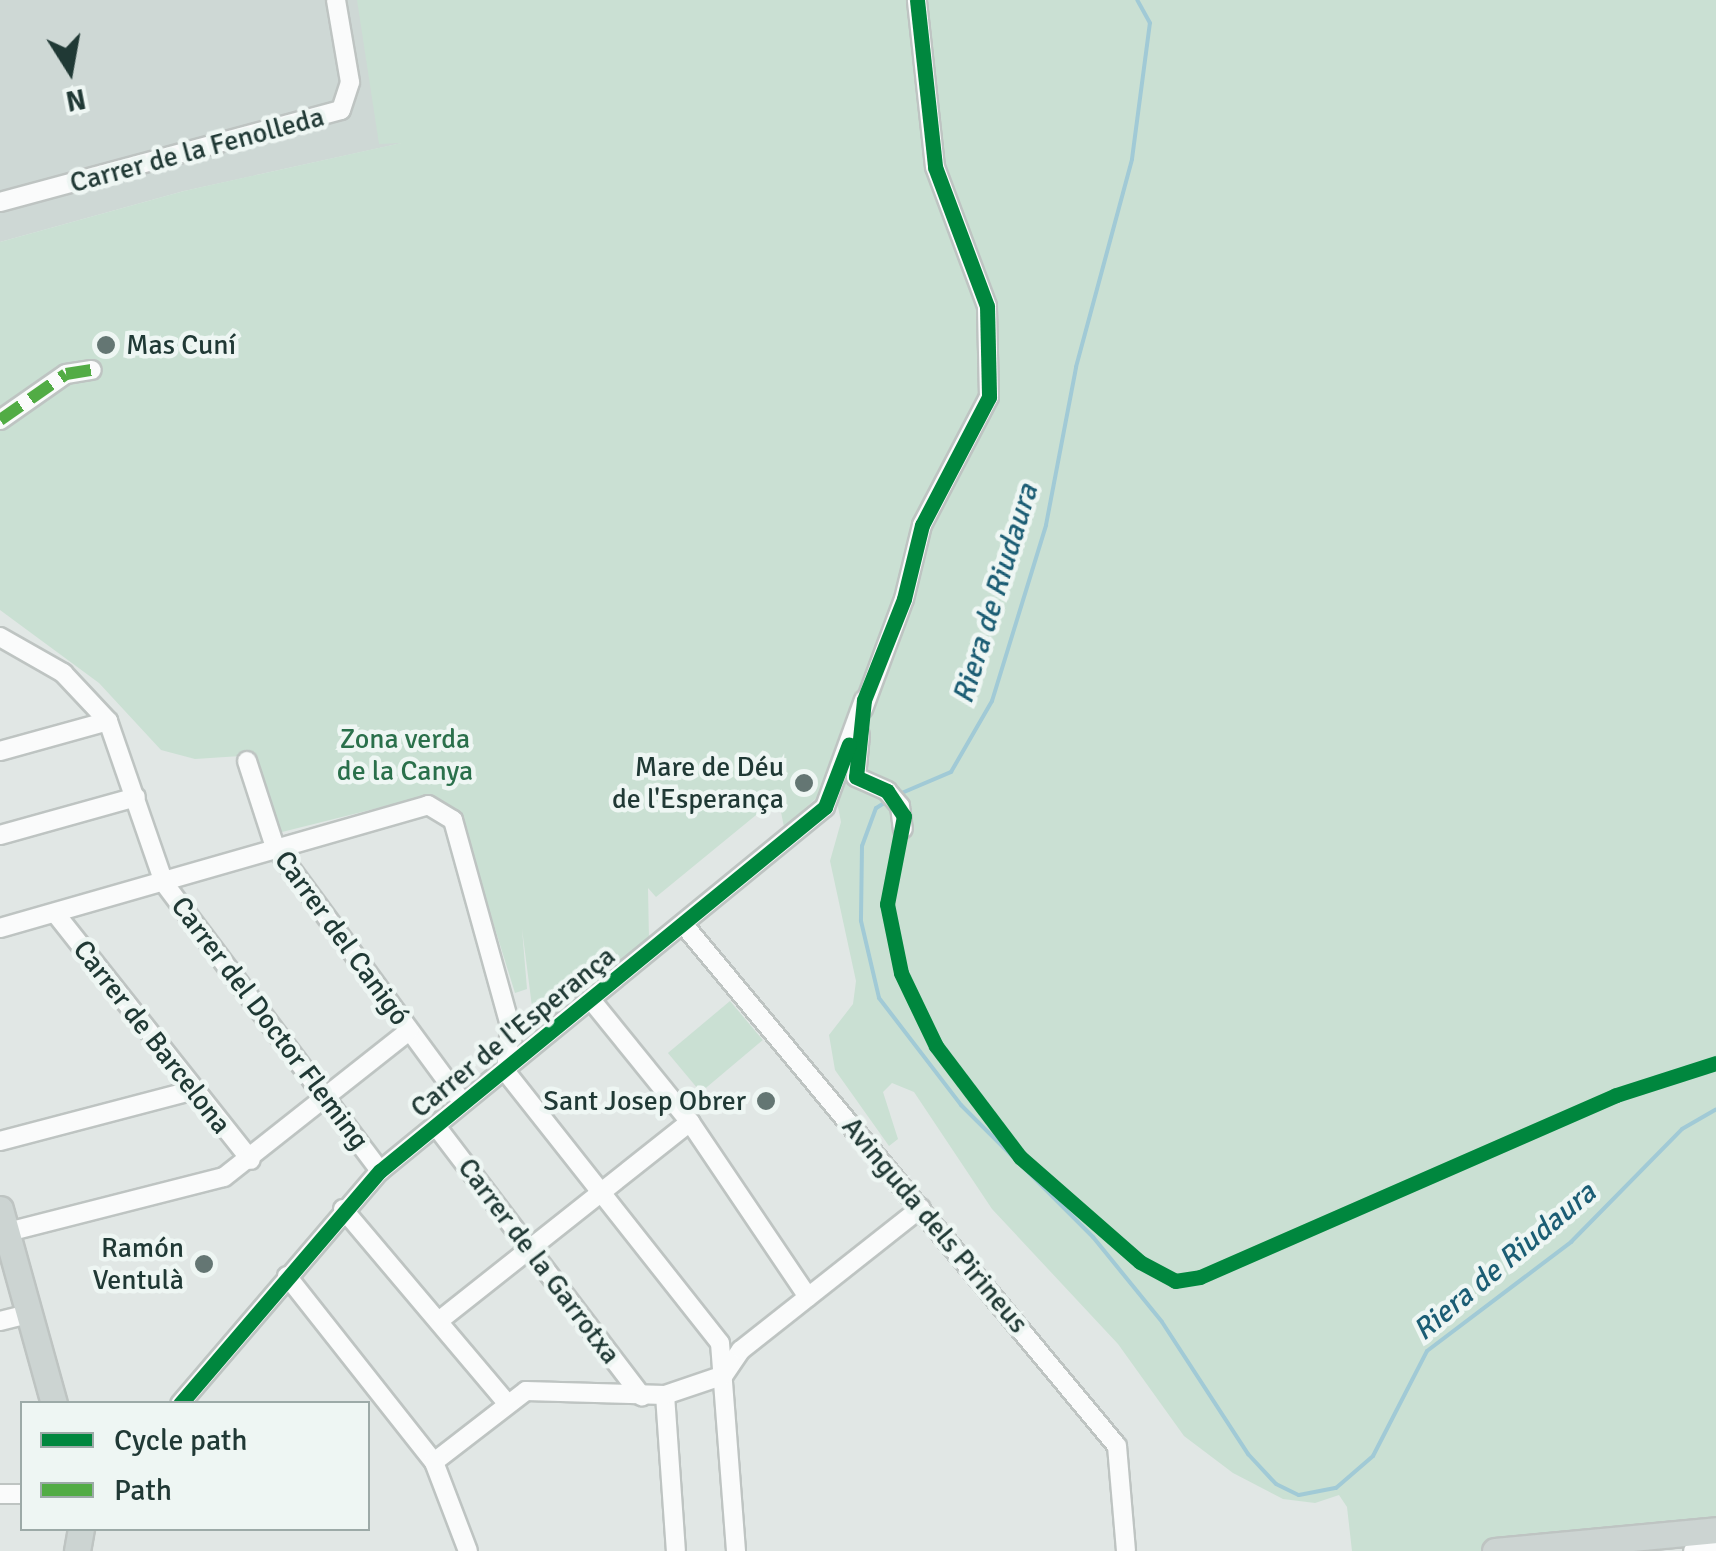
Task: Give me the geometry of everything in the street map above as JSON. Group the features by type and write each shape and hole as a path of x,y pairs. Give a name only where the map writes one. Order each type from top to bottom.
{"main road":[{"path":"2,1225 53,1401"},
{"path":"1495,1551 1716,1530"}],"street":[{"name":"Carrer de la Fenolleda","path":"0,202 341,110 350,82 336,0"},
{"path":"903,829 900,806 887,791 856,777 864,700 904,599 922,525 990,397 987,306 934,167 917,0"},
{"path":"0,420 66,374 92,370"},
{"name":"Carrer del Doctor Fleming","path":"0,637 63,673 108,721 164,883 380,1172"},
{"name":"Carrer de l'Esperança","path":"183,1401 343,1208 380,1172 825,807 864,700"},
{"path":"0,751 108,721"},
{"name":"Carrer del Canigó","path":"247,761 275,847 462,1102"},
{"path":"0,835 136,797"},
{"path":"0,928 164,883 403,808 428,805 453,820 510,1025 506,1072 603,1187 720,1343 736,1551"},
{"name":"Carrer de Barcelona","path":"55,913 250,1160"},
{"name":"Avinguda dels Pirineus","path":"684,925 1117,1446 1126,1551"},
{"path":"592,1001 690,1122 808,1297"},
{"path":"2,1225 224,1177 409,1031"},
{"path":"0,1142 191,1090"},
{"path":"440,1320 526,1246 690,1122"},
{"name":"Carrer de la Garrotxa","path":"436,1126 642,1396"},
{"path":"343,1208 507,1403"},
{"path":"434,1462 526,1391 665,1395 724,1376 742,1350 921,1208"},
{"path":"287,1276 434,1462 468,1551"},
{"path":"0,1321 30,1314"},
{"path":"665,1395 676,1551"},
{"path":"1693,1551 1716,1549"}],"shaded area":[{"path":"0,0 444,0 425,138 184,191 0,242"}],"green space":[{"name":"Zona verda de la Canya","path":"357,0 1716,0 1716,1543 1629,1551 1352,1551 1347,1507 1339,1495 1315,1503 1283,1499 1233,1473 1184,1436 1118,1344 992,1209 914,1092 892,1083 883,1092 898,1139 889,1146 835,1070 829,1035 853,1004 856,981 830,861 841,822 837,802 822,793 784,827 778,797 656,897 648,888 649,940 535,1030 522,929 527,989 515,993 461,819 426,796 278,833 256,755 195,759 161,750 99,683 0,610 0,242 184,191 401,143 379,144"},
{"path":"730,1001 763,1040 701,1092 668,1053"}],"waterway":[{"name":"Riera de Riudaura","path":"897,795 951,772 992,701 1046,525 1076,367 1132,159 1150,23 1137,0"},
{"name":"Riera de Riudaura","path":"889,800 876,808 862,846 861,921 879,998 961,1105 1093,1237 1162,1322 1248,1454 1276,1484 1299,1495 1336,1488 1373,1456 1427,1351 1571,1242 1682,1129 1716,1109"}],"marked path":[{"path":"0,420 66,374 92,370"}],"cycle path":[{"path":"917,0 935,167 987,306 989,397 922,525 904,599 864,700 856,777 887,791 904,816 887,904 901,973 936,1046 1020,1157 1140,1262 1175,1281 1200,1277 1616,1095 1716,1063"},
{"path":"183,1401 380,1171 825,807 849,744"}],"place":[{"name":"Mas Cuní","path":"106,345"},
{"name":"Mare de Déu de l'Esperança","path":"804,783"},
{"name":"Sant Josep Obrer","path":"766,1101"},
{"name":"Ramón Ventulà","path":"204,1264"}]}
